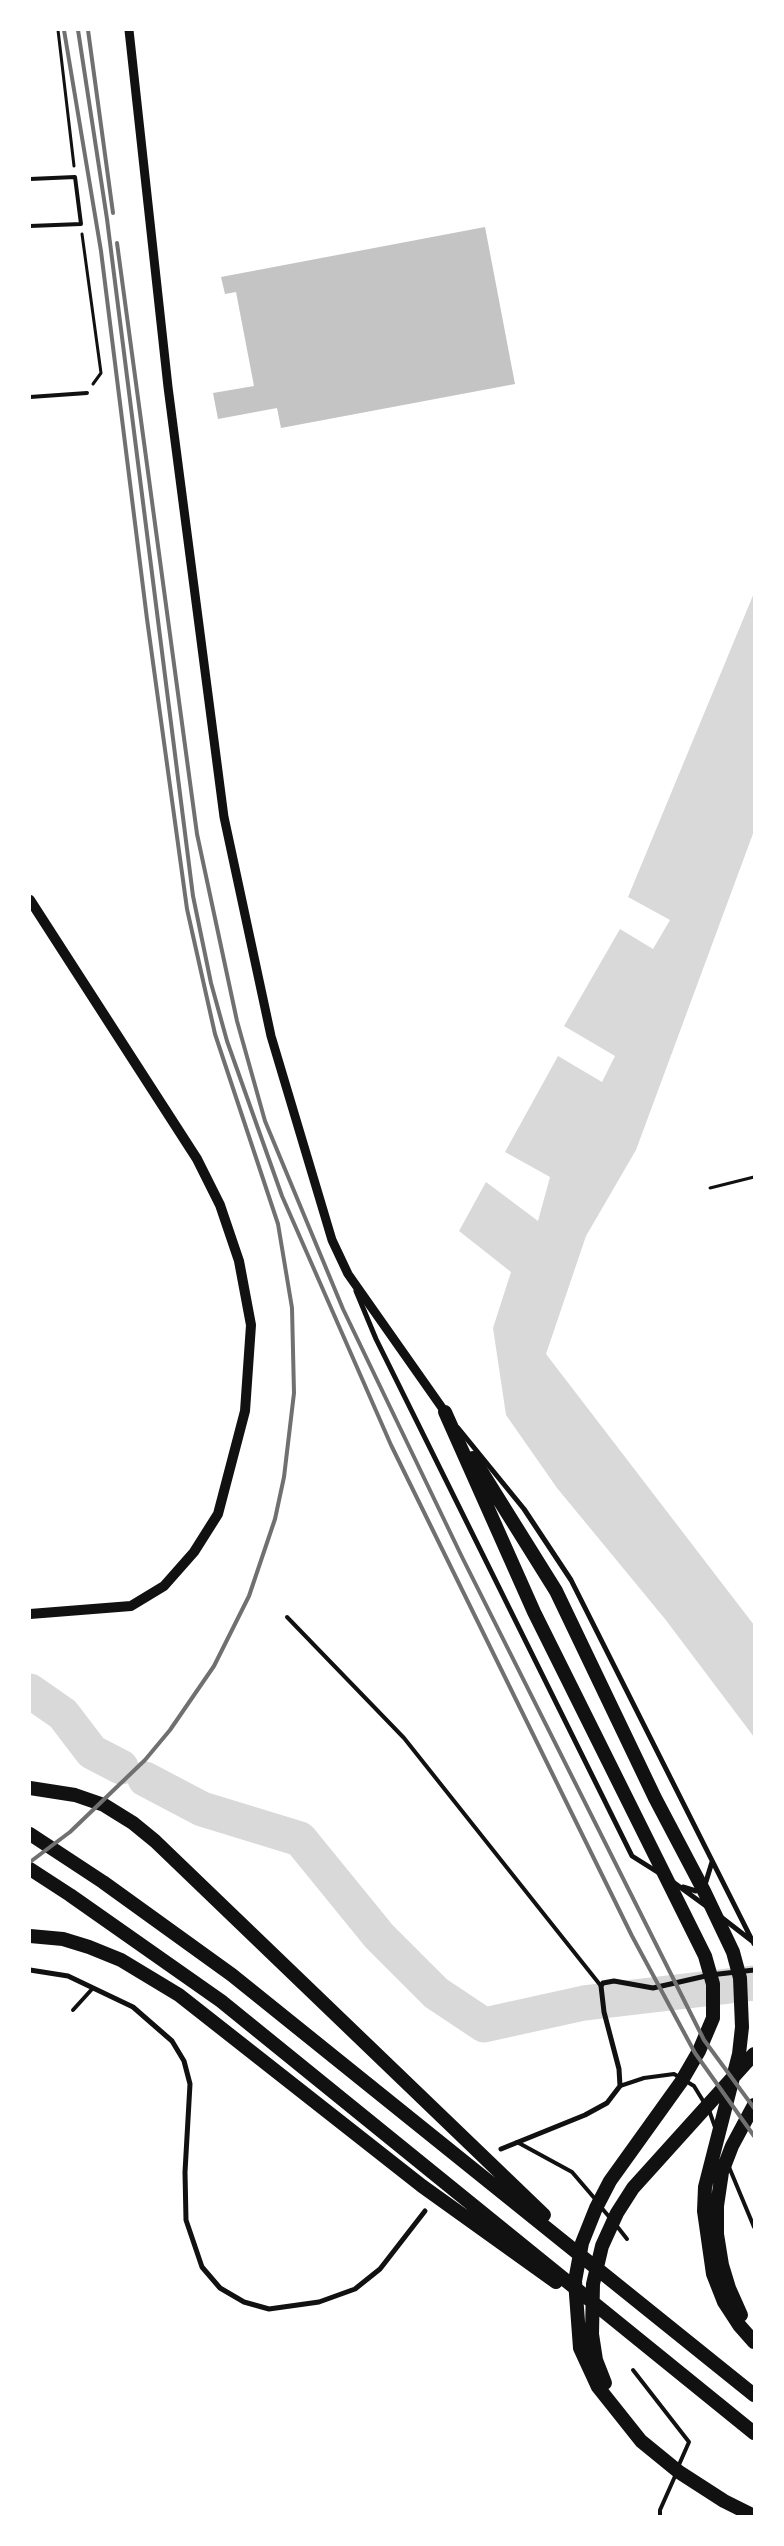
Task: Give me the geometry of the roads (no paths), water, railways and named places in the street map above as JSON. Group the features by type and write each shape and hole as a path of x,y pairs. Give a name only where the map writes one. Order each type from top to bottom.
{"highway":[{"path":"445,1412 556,1592 655,1798 716,1916 732,1952 740,1978 743,2006 739,2054 705,2187 704,2211 713,2274 724,2302 738,2325 754,2342"},
{"path":"445,1412 534,1612 705,1956 713,1984 713,2018 699,2051 681,2082 610,2181 596,2208 582,2243 575,2281 585,2333 605,2384 641,2441 659,2457 724,2501 754,2516"},
{"path":"30,1788 75,1794 104,1805 133,1823 155,1841 611,2280"},
{"path":"30,1834 158,1921 232,1975 754,2395"},
{"path":"30,1869 221,2001 754,2434"},
{"path":"30,1936 64,1939 89,1946 121,1960 179,1996 422,2186 535,2269 616,2321"},
{"path":"585,2333 593,2284 602,2246 617,2213 633,2188 754,2054"},
{"path":"754,2105 732,2146 719,2188 717,2234 722,2265 729,2288 754,2337"}],"main road":[{"path":"30,900 197,1160 220,1205 239,1261 251,1325 245,1412 218,1514 194,1552 164,1586 131,1606 30,1614"}],"street":[{"path":"128,30 168,387 224,817 271,1036 332,1240 376,1339 632,1856 678,1885 753,1942"},
{"path":"348,1274 445,1412 524,1509 571,1580 753,1942"},
{"path":"678,1885 696,1891 704,1888 712,1862"},
{"path":"30,1970 68,1976 133,2007 172,2041 184,2061 190,2084 185,2172 186,2220 202,2267 220,2288 244,2302 269,2309 319,2302 355,2289 380,2269 425,2211"},
{"path":"501,2149 585,2115 608,2103 620,2086 619,2069 604,2012 601,1986 614,1981 653,1988 710,1976 754,1970"}],"lane":[{"path":"30,179 75,177 81,224 30,226"},
{"path":"30,397 87,393"},
{"path":"287,1617 404,1738 601,1986"},
{"path":"73,2010 93,1988"},
{"path":"620,2086 644,2078 674,2074 694,2086 707,2107 720,2142"},
{"path":"517,2142 572,2172 627,2238"},
{"path":"723,2151 754,2227"},
{"path":"633,2370 689,2442 660,2510 660,2516"}],"waterway":[{"path":"30,1691 63,1714 92,1752 121,1767"},
{"path":"145,1779 202,1809 300,1839 379,1936 436,1993 484,2025 584,2003 754,1983"}],"railway":[{"path":"30,1862 70,1832 145,1760 170,1730 214,1666 249,1596 275,1519 284,1477 294,1393 292,1308 278,1224 215,1034 187,909 147,619 101,251 64,30"},
{"path":"78,30 107,219 193,896 211,983 227,1041 282,1196 391,1445 632,1936 695,2053 754,2136"},
{"path":"88,30 113,213"},
{"path":"117,243 197,834 237,1021 265,1121 343,1309 462,1557 704,2040 754,2108"}]}
